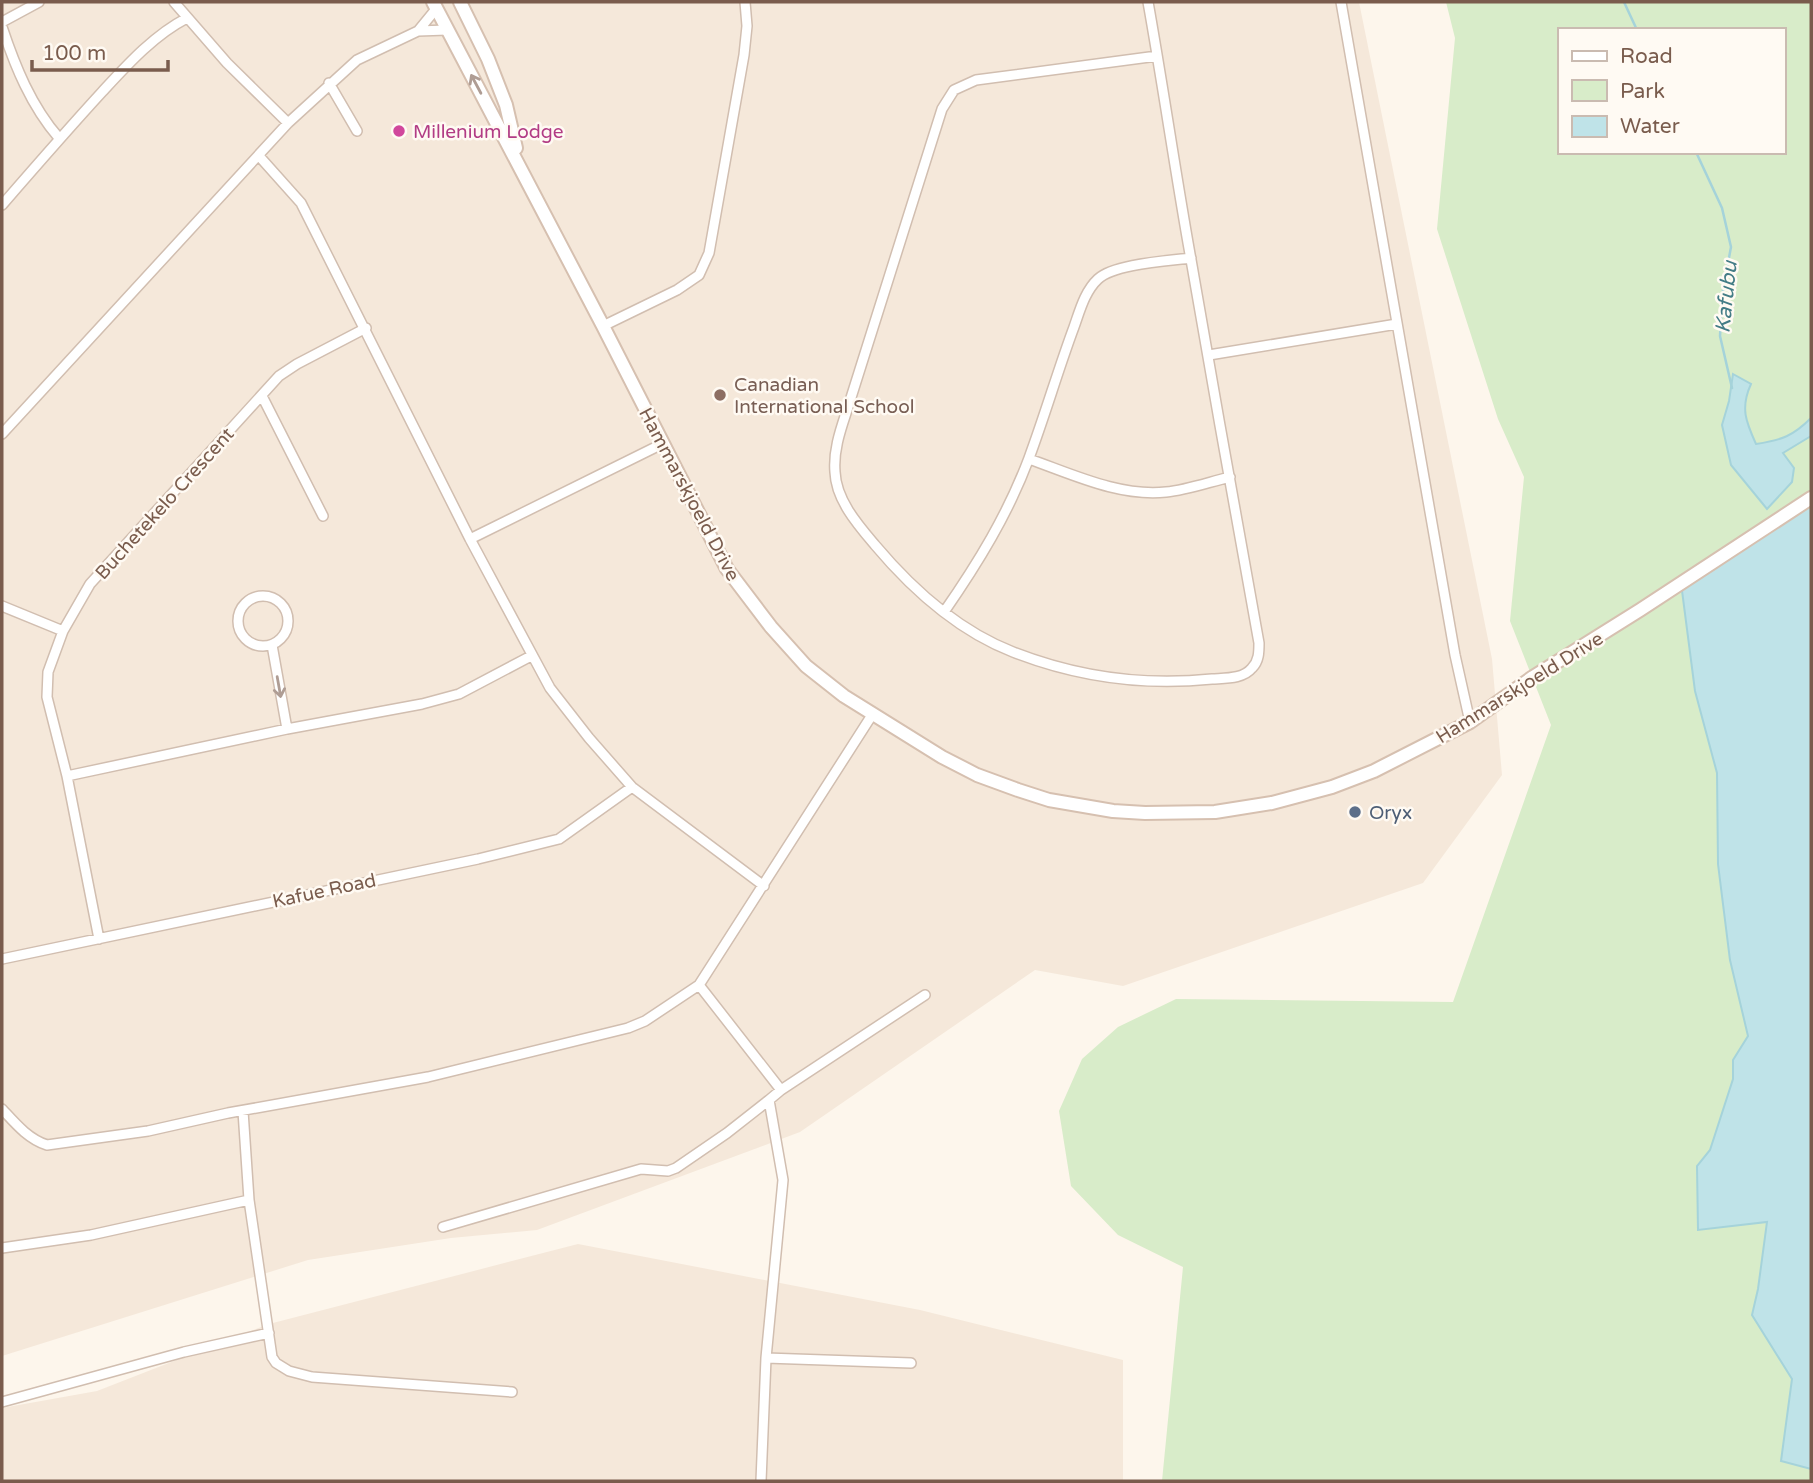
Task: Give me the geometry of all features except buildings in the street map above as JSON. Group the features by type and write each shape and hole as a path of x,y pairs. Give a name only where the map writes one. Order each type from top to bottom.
{"main road":[{"name":"Hammarskjoeld Drive","path":"460,2 506,104 520,166"},
{"name":"Hammarskjoeld Drive","path":"435,5 727,569 771,627 806,666 872,715 977,775 1018,790 1075,804 1145,813 1214,812 1272,803 1332,787 1374,771 1471,722 1533,677 1811,498"},
{"path":"461,55 473,53 480,43"}],"street":[{"path":"38,2 2,24 10,51 42,119 59,138"},
{"path":"174,2 227,63 288,122"},
{"path":"603,326 677,290 699,275 709,253 744,55 747,26 745,2"},
{"path":"1147,2 1157,56 1259,643 1258,657 1252,668 1240,676 1179,682 1141,682 1085,673 1013,652 981,636 944,612 893,566 862,530 841,497 835,472 837,442 942,109 954,90 976,80 1157,56"},
{"path":"1341,2 1455,655 1471,722"},
{"path":"418,31 435,5"},
{"path":"2,205 59,138 154,40 171,26 187,18"},
{"path":"2,435 288,122 329,83 357,60 418,31 447,30"},
{"path":"329,83 357,131"},
{"path":"259,156 301,202 470,539 550,688 632,787 764,886"},
{"path":"944,612 985,553 1029,459 1087,291 1099,277 1118,269 1191,257"},
{"path":"1209,355 1397,324"},
{"name":"Buchetekelo Crescent","path":"99,939 67,776 47,697 48,672 63,631 90,584 279,376 366,328"},
{"path":"262,396 323,516"},
{"path":"470,539 662,444"},
{"path":"1029,459 1100,484 1138,493 1167,492 1230,477"},
{"path":"264,596 275,599 284,607 288,617 287,628 281,638 272,645 250,643 242,636 238,625 239,614 244,605 253,598 264,596"},
{"path":"2,606 63,631"},
{"path":"272,645 286,729"},
{"path":"67,776 286,729 370,715 459,694 531,656"},
{"path":"2,1109 26,1133 47,1145 148,1131 428,1077 628,1028 645,1021 699,985 872,715"},
{"name":"Kafue Road","path":"2,959 478,859 559,839 632,787"},
{"path":"699,985 781,1090"},
{"path":"443,1227 641,1169 668,1171 727,1133 781,1090 925,995"},
{"path":"761,1481 766,1358 783,1180 769,1100"},
{"path":"243,1111 249,1200 272,1357 276,1363 289,1371 312,1377 512,1392"},
{"path":"2,1248 91,1235 249,1200"},
{"path":"2,1402 184,1352 269,1333"},
{"path":"766,1358 911,1363"}],"shaded area":[{"path":"2,2 1359,2 1492,659 1502,775 1423,883 1123,986 1035,970 800,1132 537,1230 451,1238 308,1260 2,1356"},
{"path":"578,1244 920,1310 1123,1360 1123,1481 2,1481 2,1408 97,1391 269,1324"}],"green space":[{"path":"1446,2 1811,2 1811,418 1786,436 1756,445 1745,408 1751,384 1733,375 1722,425 1731,465 1782,453 1811,436 1811,497 1681,583 1695,691 1717,773 1718,864 1730,960 1748,1036 1733,1060 1733,1079 1710,1150 1697,1166 1698,1229 1767,1221 1752,1315 1792,1379 1781,1461 1811,1469 1811,1481 1162,1481 1183,1267 1118,1235 1071,1186 1059,1111 1082,1059 1118,1027 1176,999 1453,1002 1551,725 1510,621 1524,477 1498,419 1437,229 1455,38"}],"water":[{"path":"1733,374 1751,384 1745,408 1749,429 1756,444 1787,436 1811,418 1811,436 1783,453 1794,468 1792,482 1767,509 1731,465 1722,425"},
{"path":"1811,498 1811,1469 1781,1461 1792,1379 1752,1315 1767,1222 1698,1230 1697,1166 1710,1150 1733,1079 1733,1060 1748,1036 1730,960 1718,864 1717,773 1695,691 1681,583"}],"waterway":[{"name":"Kafubu","path":"1624,2 1636,28"},
{"name":"Kafubu","path":"1697,154 1722,208 1731,247 1723,290 1720,336 1732,388"}],"place":[{"name":"Millenium Lodge","path":"399,131"},
{"name":"Canadian International School","path":"720,395"},
{"name":"Oryx","path":"1355,812"}]}
